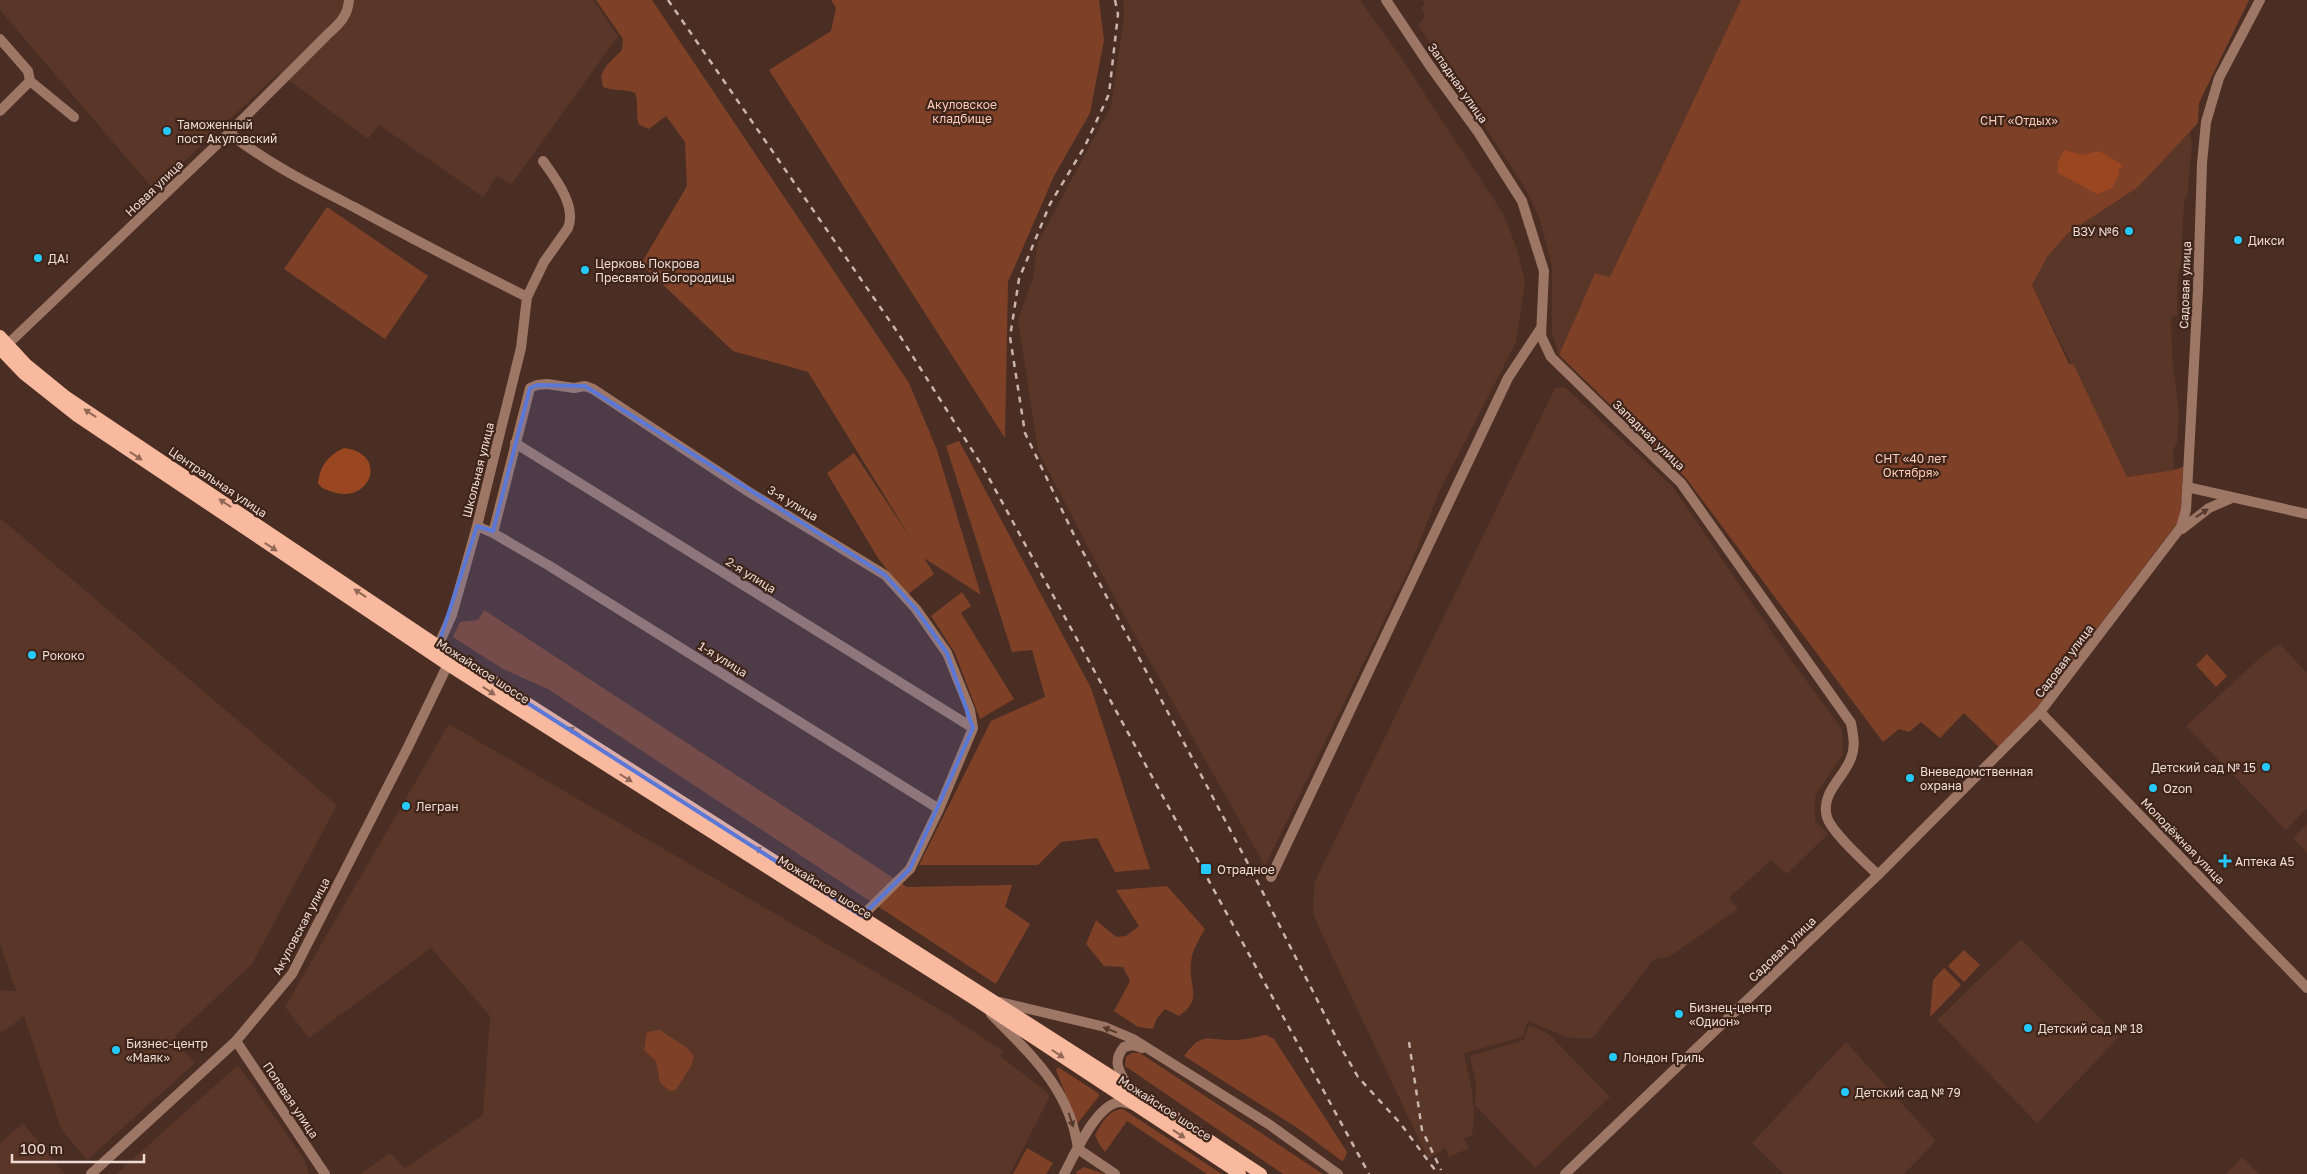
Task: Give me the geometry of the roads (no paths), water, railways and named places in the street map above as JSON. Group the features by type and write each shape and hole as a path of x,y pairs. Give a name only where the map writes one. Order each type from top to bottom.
{"main road":[{"name":"Центральная улица","path":"3,343 31,380 77,416 393,627"},
{"name":"Центральная улица","path":"3,343 65,396 434,643"},
{"name":"Можайское шоссе","path":"393,627 450,660 862,916 1261,1174"},
{"name":"Можайское шоссе","path":"434,643 450,660 978,1001 1240,1174"}],"street":[{"name":"Новая улица","path":"3,343 229,133 343,19 349,7 349,0"},
{"name":"Западная улица","path":"1386,0 1430,66 1478,132 1522,201 1544,271 1541,336 1551,358 1681,483 1851,723 1854,742 1851,758 1826,798 1827,817 1835,831 1878,875"},
{"name":"Садовая улица","path":"1565,1174 1878,875 2040,712 2177,533 2185,519 2198,290 2202,163 2206,122 2219,78 2260,0"},
{"path":"0,39 28,71 30,81 74,117"},
{"path":"0,111 30,81"},
{"path":"229,133 290,174 451,260 527,297"},
{"name":"Школьная улица","path":"434,643 452,615 477,526 521,348 527,297 537,275 572,219 568,206 543,161"},
{"path":"1271,877 1508,378 1542,328"},
{"name":"3-я улица","path":"515,442 530,388 537,384 547,384 574,388 585,386 593,389 750,492 875,567 885,575 916,609 948,653 970,710 973,728"},
{"path":"492,532 515,442"},
{"name":"2-я улица","path":"515,442 973,728"},
{"path":"2187,487 2307,514"},
{"path":"2177,533 2210,508 2232,498"},
{"name":"1-я улица","path":"477,526 492,532 548,564 939,809"},
{"name":"Акуловская улица","path":"91,1174 236,1041 292,974 408,747 450,660"},
{"name":"Молодёжная улица","path":"2040,712 2307,988"},
{"path":"862,916 910,869 939,809 973,728"},
{"path":"994,1000 1105,1027 1133,1039 1270,1125 1338,1174"},
{"path":"978,1001 1043,1068 1063,1098 1076,1136 1078,1149 1115,1174"},
{"name":"Полевая улица","path":"236,1041 325,1174"},
{"path":"1127,1086 1117,1067 1117,1055 1124,1047 1133,1045 1153,1052"},
{"path":"1064,1174 1102,1112 1112,1104 1121,1102 1139,1106"}],"railway":[{"path":"668,0 898,333 984,469 1369,1174"},
{"path":"1115,0 1118,14 1109,94 1085,146 1050,204 1019,279 1010,337 1025,433 1074,535 1254,875 1343,1051 1358,1077 1400,1123 1438,1174"},
{"path":"1409,1042 1422,1130 1441,1170"}],"place":[{"name":"Таможенный пост Акуловский","path":"167,131"},
{"name":"ВЗУ №6","path":"2129,231"},
{"name":"Дикси","path":"2238,240"},
{"name":"ДА!","path":"38,258"},
{"name":"Церковь Покрова Пресвятой Богородицы","path":"585,270"},
{"name":"Рококо","path":"32,655"},
{"name":"Детский сад № 15","path":"2266,767"},
{"name":"Вневедомственная охрана","path":"1910,778"},
{"name":"Ozon","path":"2153,788"},
{"name":"Легран","path":"406,806"},
{"name":"Аптека A5","path":"2225,861"},
{"name":"Отрадное","path":"1206,869"},
{"name":"Бизнец-центр «Одион»","path":"1679,1014"},
{"name":"Детский сад № 18","path":"2028,1028"},
{"name":"Бизнес-центр «Маяк»","path":"116,1050"},
{"name":"Лондон Гриль","path":"1613,1057"},
{"name":"Детский сад № 79","path":"1845,1092"}],"park label":[{"name":"Акуловское кладбище","path":"962,111"},
{"name":"СНТ «Отдых»","path":"2019,120"},
{"name":"СНТ «40 лет Октября»","path":"1911,465"}]}
